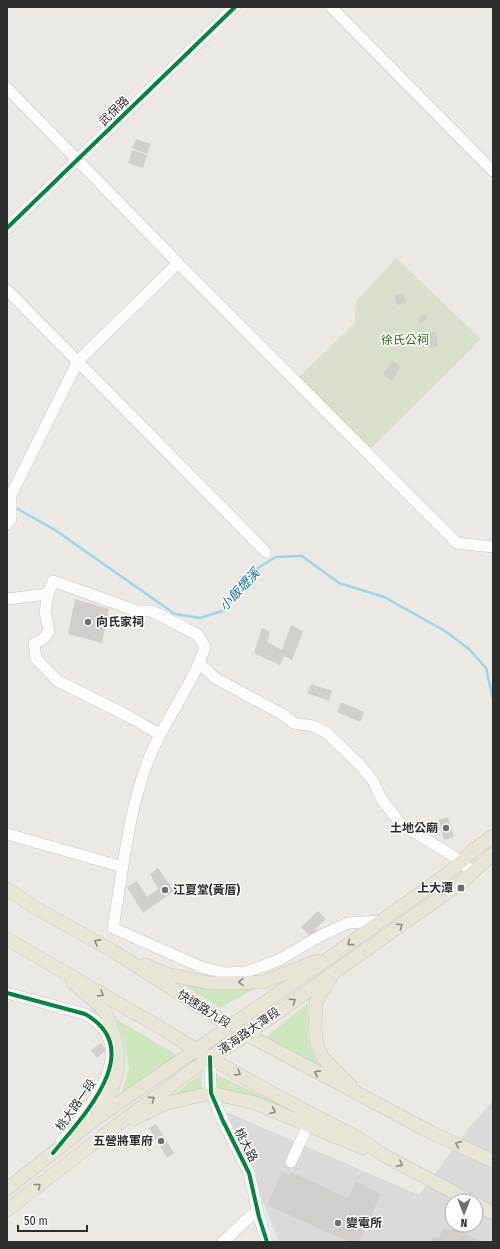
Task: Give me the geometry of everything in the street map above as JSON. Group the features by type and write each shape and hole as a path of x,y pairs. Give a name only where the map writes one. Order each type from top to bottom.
{"main road":[{"name":"濱海路大潭段","path":"7,1189 97,1118 332,956 451,871 461,861 493,836"},
{"name":"濱海路大潭段","path":"7,1210 117,1125 210,1057 246,1034 462,882 493,854"},
{"name":"快速路九段","path":"7,889 34,907 113,951 230,1026 432,1133 493,1161"},
{"path":"7,939 268,1091 358,1138 385,1156 455,1193"},
{"path":"113,951 168,974 209,982 263,982 332,956"},
{"path":"54,966 105,1013 115,1037 118,1051 118,1073 111,1093 97,1118"},
{"path":"334,971 316,1002 315,1029 317,1044 323,1058 334,1071 364,1098"},
{"path":"117,1125 145,1115 167,1103 211,1093 255,1103 356,1146 385,1156"},
{"path":"484,1208 493,1213"}],"street":[{"name":"武保路","path":"7,228 235,7"},
{"path":"331,7 493,171"},
{"path":"7,88 77,161 457,543 493,547"},
{"path":"9,522 9,494 78,361 178,263"},
{"path":"7,290 266,552"},
{"path":"159,734 130,717 58,681 36,659 34,644 44,638 49,631 45,612 48,594 53,581 137,610 152,611 198,635 205,647 200,664 159,734 149,757 131,819 113,928 201,968 225,973 246,972 279,960 320,936 348,923 380,921"},
{"path":"7,599 48,594"},
{"path":"200,664 215,678 282,714 294,723 313,726 327,732 360,765 373,781 382,800 401,824 461,861 472,873"},
{"path":"7,834 123,867"},
{"name":"桃大路一段","path":"7,993 85,1014 95,1020 107,1034 112,1049 112,1065 96,1097 53,1153"},
{"name":"桃大路","path":"210,1057 211,1093 249,1173 257,1210 267,1242"},
{"path":"291,1162 308,1125"},
{"path":"223,1242 257,1210"}],"shaded area":[{"path":"493,1101 493,1242 279,1242 227,1112 419,1195 468,1129"}],"green space":[{"name":"徐氏公祠","path":"396,258 481,339 369,450 297,379 355,323 356,302"},
{"path":"182,984 256,988 220,1008"},
{"path":"308,1003 307,1027 309,1041 318,1064 266,1037"},
{"path":"116,1019 177,1055 119,1101 129,1069 124,1041"},
{"path":"202,1073 202,1089 169,1098"},
{"path":"214,1073 296,1112 249,1097 219,1090"}],"building":[{"path":"136,139 151,144 147,154 132,148"},
{"path":"132,150 147,155 143,168 128,163"},
{"path":"403,293 406,303 397,305 394,296"},
{"path":"424,314 428,318 421,324 418,319"},
{"path":"436,332 438,346 430,348 428,333"},
{"path":"393,361 401,367 392,381 383,374"},
{"name":"向氏家祠","path":"75,599 109,609 102,643 68,634"},
{"path":"291,625 303,631 292,660 284,656 280,665 254,653 262,628 270,632 267,642 282,650"},
{"path":"311,684 332,691 329,701 307,693"},
{"path":"341,702 364,712 360,722 337,712"},
{"name":"土地公廟","path":"448,817 454,837 444,840 438,820"},
{"name":"江夏堂(黃厝)","path":"158,868 174,891 143,913 127,887 137,881 147,897 158,889 150,874"},
{"path":"318,911 326,919 315,929 319,932 312,938 301,927"},
{"path":"101,1043 106,1050 97,1058 91,1050"},
{"name":"五營將軍府","path":"156,1124 174,1153 167,1158 149,1128"},
{"name":"變電所","path":"282,1172 290,1175 291,1172 348,1198 356,1182 381,1194 359,1242 350,1242 267,1205"},
{"path":"444,1228 444,1233 465,1233 482,1242 431,1242 434,1236 438,1238"}],"waterway":[{"name":"小飯壢溪","path":"14,507 55,530 175,614 200,618 222,611 256,569 276,557 302,556 339,583 384,597 445,631 469,649 486,668 493,699"}],"cycle path":[{"path":"7,228 235,7"},
{"path":"7,993 85,1014 103,1029 111,1046 110,1065 104,1084 79,1122 53,1153"},
{"path":"210,1057 211,1093 249,1173 259,1217 267,1242"}],"place":[{"name":"向氏家祠","path":"88,622"},
{"name":"土地公廟","path":"446,828"},
{"name":"上大潭","path":"461,888"},
{"name":"江夏堂(黃厝)","path":"165,890"},
{"name":"五營將軍府","path":"161,1141"},
{"name":"變電所","path":"338,1223"}]}
